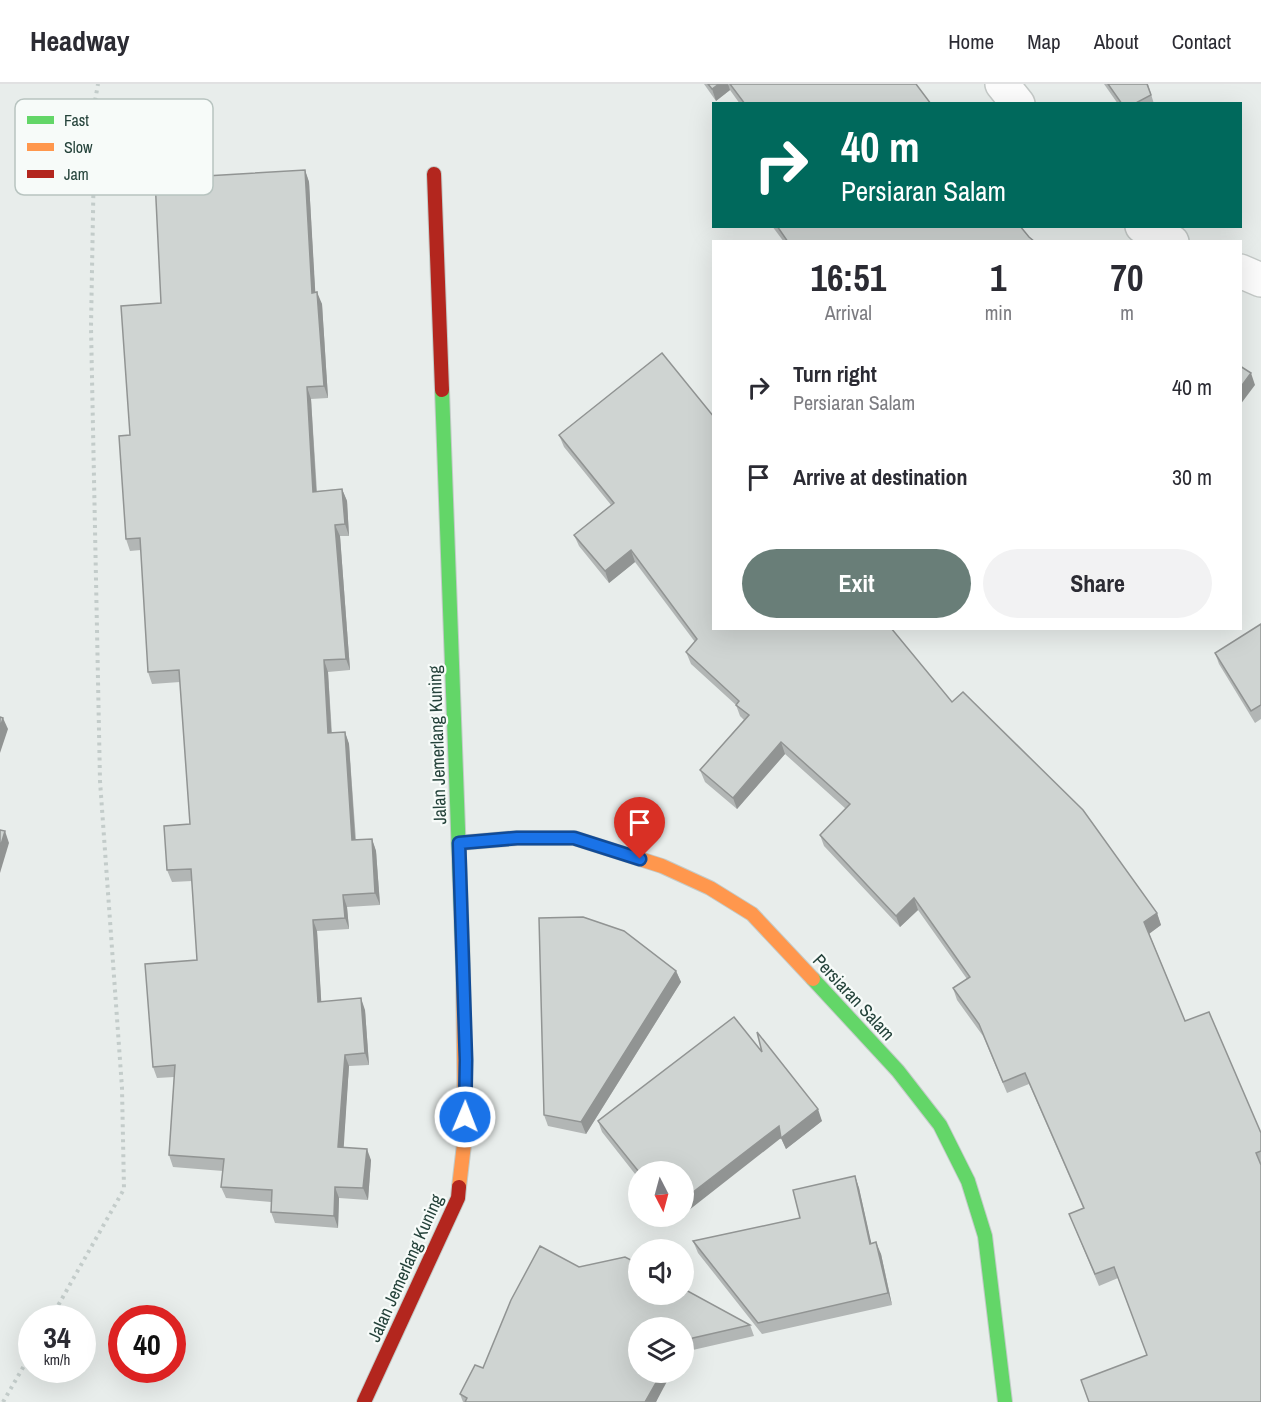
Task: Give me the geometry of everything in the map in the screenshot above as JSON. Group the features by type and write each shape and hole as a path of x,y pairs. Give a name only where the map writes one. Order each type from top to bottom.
{"street":[{"path":"1002,84 1016,102"},
{"name":"Jalan Jemerlang Kuning","path":"364,1402 458,1198 465,1136 466,1060 434,174"},
{"path":"1146,228 1168,240"},
{"path":"1242,272 1261,280"},
{"name":"Persiaran Salam","path":"459,843 517,838 574,838 662,866 710,888 752,914 898,1071 940,1125 968,1181 984,1236 1005,1402"}],"path":[{"path":"95,99 98,84"},
{"path":"58,1305 124,1189 122,1088 99,769 91,327 93,195"},
{"path":"3,1402 18,1376"}],"building":[{"path":"708,84 719,84 712,89"},
{"path":"730,84 916,84 930,102 744,102"},
{"path":"1108,84 1147,84 1151,95 1138,102 1121,102"},
{"path":"305,170 312,293 317,292 324,386 307,387 313,492 342,489 345,524 335,525 346,659 324,660 328,733 345,732 352,840 372,839 375,893 343,895 345,918 313,920 318,1002 361,998 365,1053 345,1055 338,1147 367,1149 363,1188 335,1187 334,1216 271,1212 272,1190 221,1187 224,1159 169,1155 175,1065 153,1067 145,964 197,960 191,869 167,870 164,826 190,824 179,670 148,672 140,538 126,539 119,436 130,435 121,306 161,303 156,195 213,195 213,176"},
{"path":"778,228 1022,228 1033,240 787,240"},
{"path":"662,353 712,415 712,630 893,630 952,702 963,692 1083,810 1157,913 1144,922 1185,1021 1209,1012 1261,1133 1261,1151 1256,1153 1261,1165 1261,1402 1089,1402 1081,1380 1147,1355 1114,1267 1095,1274 1069,1214 1084,1208 1025,1073 1003,1082 979,1024 953,988 970,977 914,898 896,916 820,835 850,804 781,742 733,798 700,770 749,715 736,705 739,701 686,652 697,639 631,550 605,571 574,535 614,503 559,435"},
{"path":"1242,367 1251,373 1242,385"},
{"path":"1261,624 1261,705 1251,711 1215,653"},
{"path":"0,830 5,831 0,848"},
{"path":"583,917 624,931 676,971 581,1122 544,1115 539,918"},
{"path":"734,1017 762,1052 757,1032 818,1109 781,1138 779,1126 694,1191 694,1161 630,1161 598,1121"},
{"path":"855,1176 870,1244 876,1242 888,1293 758,1323 694,1241 800,1218 793,1190"},
{"path":"540,1246 579,1267 625,1257 628,1258 628,1305 694,1305 694,1294 750,1325 694,1338 694,1317 628,1317 628,1383 656,1383 645,1402 465,1402 467,1398 460,1394 475,1365 483,1368 511,1300"}],"traffic: fast":[{"path":"442,390 463,966"},
{"path":"813,979 898,1071 940,1125 968,1181 985,1236 1005,1402"}],"traffic: slow":[{"path":"459,843 517,838 574,838 662,866 710,888 752,914 813,979"},
{"path":"459,1187 465,1136 463,966"}],"traffic: jam":[{"path":"434,174 442,390"},
{"path":"364,1402 458,1198 459,1187"}],"route":[{"path":"465,1117 466,1060 459,843 517,838 574,838 640,859"}]}
